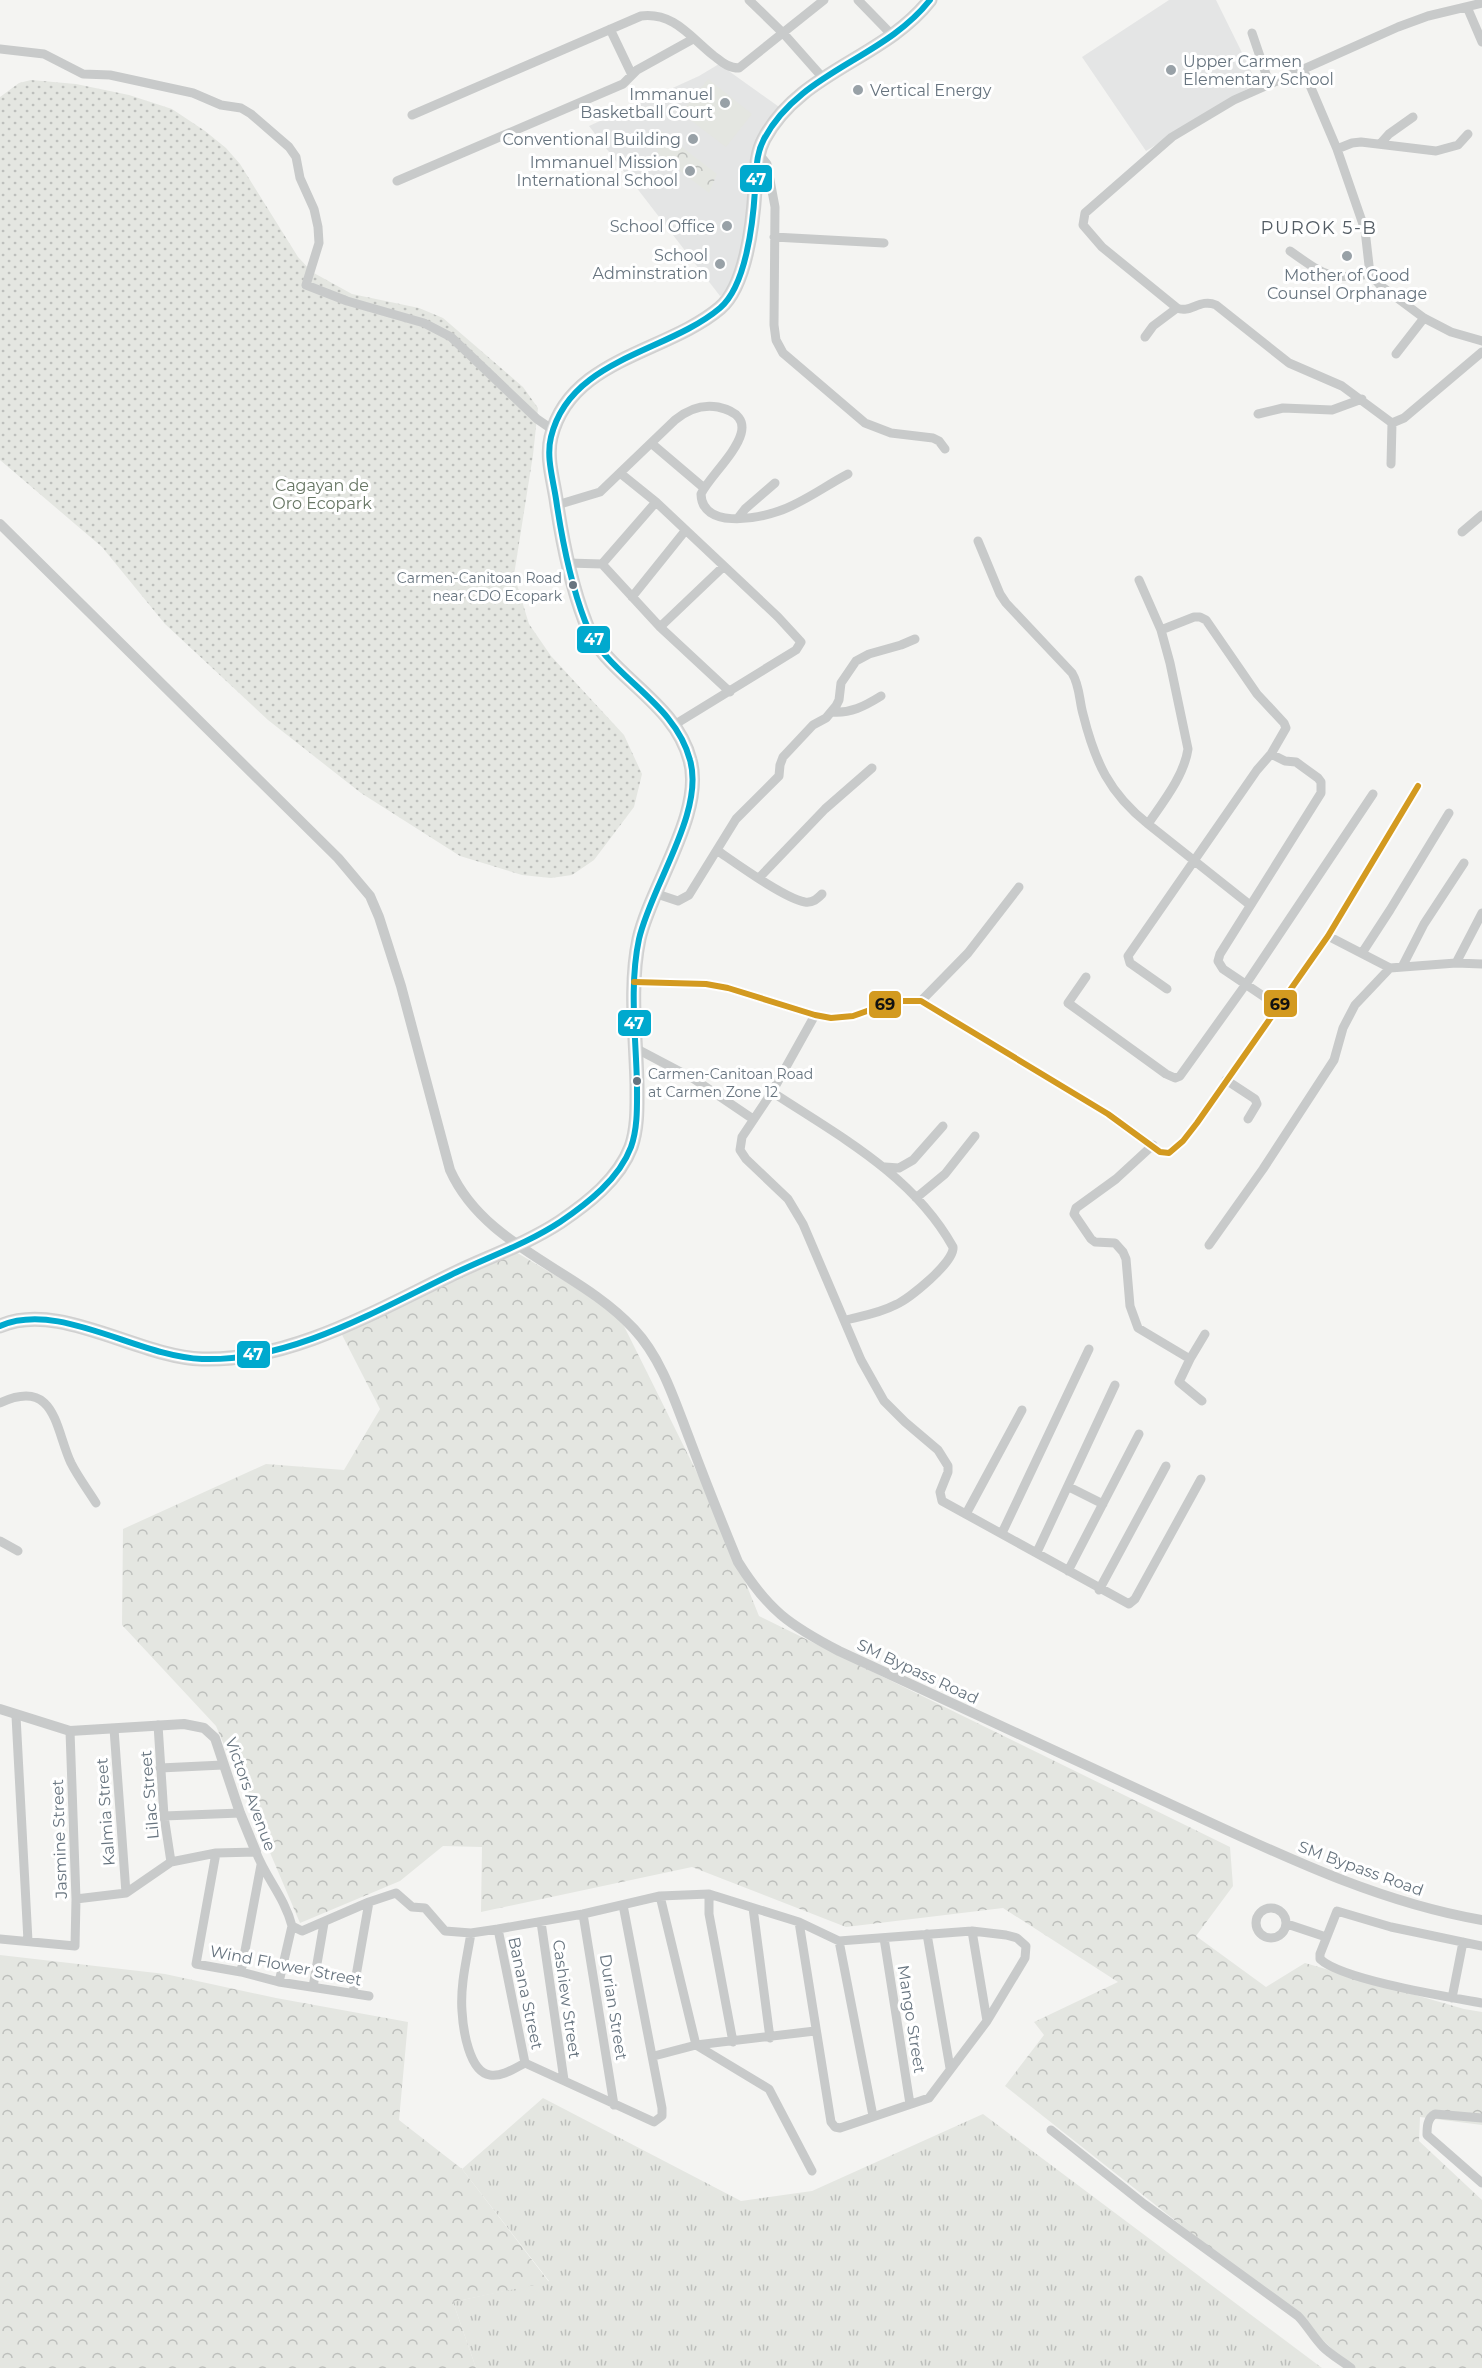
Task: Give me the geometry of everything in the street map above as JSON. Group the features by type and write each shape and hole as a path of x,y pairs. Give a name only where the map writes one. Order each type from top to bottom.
{"main road":[{"path":"0,1326 17,1320 56,1320 172,1356 201,1359 241,1357 299,1343 518,1244 557,1224 609,1182 622,1164 631,1147 635,1130 637,1049 634,982 638,942 645,915 683,827 692,786 691,762 682,737 674,725 657,704 604,654 586,624 568,563 549,445 553,430 568,400 586,382 708,316 729,298 740,280 750,230 758,153 767,133 786,108 809,87 893,36 930,0"}],"street":[{"path":"749,0 784,34 823,78"},
{"path":"412,115 641,16 659,15 675,22 726,65 739,68 824,0"},
{"path":"858,0 893,36"},
{"path":"1392,423 1342,386 1289,363 1216,305 1202,303 1185,310 1177,308 1102,247 1083,225 1085,213 1172,137 1234,100 1398,27 1482,3"},
{"path":"1467,7 1482,42"},
{"path":"610,29 632,75"},
{"path":"1252,33 1269,83"},
{"path":"397,181 623,84 637,70 693,39"},
{"path":"0,49 44,54 83,74 110,75 186,91 221,105 241,108 251,114 289,147 296,157 300,178 314,209 319,243 306,285 347,301 424,323 451,337 537,419 553,430"},
{"path":"1303,69 1337,149 1365,230 1370,274 1381,286 1424,318 1451,332 1482,341"},
{"path":"1381,143 1389,134 1413,117"},
{"path":"1337,149 1352,143 1381,143 1436,151 1458,145 1468,134"},
{"path":"758,153 769,169 775,214 774,325 776,340 783,353 865,423 891,433 909,433 933,438 939,441 945,449"},
{"path":"774,237 884,243"},
{"path":"1290,251 1316,269 1333,277 1344,278 1370,274"},
{"path":"1145,337 1158,321 1177,308"},
{"path":"1396,354 1424,318"},
{"path":"1392,423 1404,418 1482,352"},
{"path":"1258,414 1283,408 1332,410 1362,399"},
{"path":"557,505 594,495 675,420 692,409 705,406 719,407 735,414 741,420 743,429 737,445 704,488 701,501 710,514 721,518 738,518 777,512 848,474"},
{"path":"1391,464 1392,423"},
{"path":"651,443 704,488"},
{"path":"620,473 656,502 778,617 801,642 796,650 674,725"},
{"path":"738,518 745,509 776,483"},
{"path":"602,564 656,502"},
{"path":"1462,532 1482,515"},
{"name":"SM Bypass Road","path":"0,524 330,850 363,887 375,907 400,986 450,1170 458,1187 474,1209 495,1228 599,1297 617,1312 642,1340 659,1367 675,1403 738,1562 770,1607 792,1625 838,1651 1292,1859 1406,1902 1446,1914 1482,1920"},
{"path":"632,597 686,531"},
{"path":"978,541 1006,603 1072,674 1078,684 1089,735 1108,781 1123,803 1194,862 1250,904"},
{"path":"568,563 602,564 660,627 730,692"},
{"path":"660,627 723,567"},
{"path":"1139,580 1161,630 1175,683 1188,749 1173,786 1148,824"},
{"path":"1161,630 1194,617 1206,620 1257,694 1286,726 1286,731 1271,754 1257,770 1128,956 1130,963 1167,989"},
{"path":"654,893 672,901 685,898 718,851 736,819 779,776 783,757 813,725 826,718 831,712 839,700 840,683 856,661 869,654 915,639"},
{"path":"831,712 840,713 858,709 881,696"},
{"path":"1271,754 1285,761 1296,762 1318,778 1322,788 1321,793 1250,904 1218,961 1223,969 1278,1006"},
{"path":"759,878 825,809 872,768"},
{"path":"634,982 706,984 728,988 814,1015 844,1018 895,1001 921,1001 1108,1114 1165,1154 1174,1150 1197,1123 1328,936 1418,786"},
{"path":"1086,977 1068,1003 1166,1074 1175,1078 1184,1073 1373,794"},
{"path":"1362,953 1449,813"},
{"path":"718,851 759,878 805,902 817,900 822,894"},
{"path":"1402,967 1424,924 1464,863"},
{"path":"921,1001 968,953 1019,887"},
{"path":"1456,963 1482,913"},
{"path":"1328,936 1390,968 1456,963 1482,964"},
{"path":"1209,1245 1263,1169 1334,1060 1343,1028 1355,1005 1390,968"},
{"path":"814,1015 772,1092 742,1137 740,1149 746,1159 793,1206 846,1320 861,1360 888,1406 944,1456 948,1472 940,1492 942,1501 1037,1552 1125,1604 1132,1603 1201,1479"},
{"path":"637,1049 694,1079 753,1119"},
{"path":"1226,1080 1255,1099 1257,1104 1248,1119"},
{"path":"772,1092 885,1167 942,1228 953,1247 951,1259 896,1305 846,1320"},
{"path":"885,1167 899,1168 913,1160 943,1126"},
{"path":"916,1198 945,1174 975,1136"},
{"path":"1153,1145 1116,1179 1076,1208 1074,1214 1091,1239 1095,1242 1114,1243 1123,1252 1126,1259 1130,1306 1138,1328 1190,1359"},
{"path":"1202,1401 1179,1382 1206,1334"},
{"path":"1002,1533 1089,1349"},
{"path":"1037,1552 1115,1384"},
{"path":"0,1403 10,1398 28,1397 47,1405 53,1412 71,1463 96,1503"},
{"path":"966,1514 1022,1410"},
{"path":"1068,1571 1139,1434"},
{"path":"1099,1590 1166,1466"},
{"path":"1069,1487 1103,1504"},
{"path":"0,1541 18,1551"},
{"name":"Victors Avenue","path":"0,1709 16,1716 70,1731 192,1725 211,1732 261,1865 279,1893 292,1926"},
{"path":"0,1939 28,1941 16,1716"},
{"name":"Lilac Street","path":"158,1725 164,1816 171,1863"},
{"name":"Kalmia Street","path":"114,1729 126,1893"},
{"name":"Jasmine Street","path":"28,1941 75,1946 76,1899 70,1731"},
{"path":"160,1768 223,1765"},
{"path":"164,1816 240,1813"},
{"path":"76,1899 126,1893 171,1863 216,1853 256,1852"},
{"name":"Wind Flower Street","path":"216,1853 196,1964 279,1982 369,1996"},
{"path":"241,1972 261,1865"},
{"path":"279,1982 292,1926 302,1931 396,1893 412,1907 425,1908 445,1931 471,1933 583,1914 660,1896 709,1894 799,1922 839,1941 972,1931 1017,1938 1026,1946 1025,1958 987,2021 929,2098 840,2128 835,2127 831,2122 799,1922"},
{"path":"709,1894 709,1914 733,2042"},
{"path":"660,1896 696,2045 769,2089 812,2171"},
{"path":"353,1993 369,1902"},
{"path":"471,1933 463,1982 462,2012 470,2055 476,2068 491,2075 498,2075 525,2063 654,2122 662,2116 654,2056 623,1905"},
{"path":"753,1908 770,2038"},
{"path":"1482,1946 1390,1927 1337,1911 1320,1954 1320,1959 1325,1964 1362,1977 1482,2003"},
{"name":"Durian Street","path":"583,1914 614,2105"},
{"name":"Cashiew Street","path":"541,1922 564,2080"},
{"path":"313,1987 324,1923"},
{"path":"1287,1924 1326,1937"},
{"name":"Banana Street","path":"498,1929 525,2063"},
{"path":"972,1931 987,2021"},
{"path":"927,1934 950,2068"},
{"name":"Mango Street","path":"884,1938 910,2104"},
{"path":"839,1941 873,2116"},
{"path":"1452,1998 1462,1942"},
{"path":"654,2056 696,2045 815,2031"},
{"path":"1482,2118 1435,2115 1430,2118 1427,2128 1428,2135 1482,2182"},
{"path":"1051,2130 1144,2204 1298,2316 1311,2329 1324,2348 1351,2368"}],"shaded area":[{"name":"Upper Carmen Elementary School","path":"1169,0 1216,0 1257,83 1146,151 1082,57"},
{"name":"Immanuel Mission International School","path":"719,64 782,109 758,155 749,227 730,290 720,296 589,126 699,76"}],"green space":[{"path":"708,79 752,114 726,147 681,113"},
{"name":"Cagayan de Oro Ecopark","path":"31,80 76,84 129,95 172,109 205,131 226,148 240,164 298,257 312,272 352,294 419,308 443,318 523,387 538,408 514,575 529,624 551,656 624,735 642,774 634,807 594,860 572,875 551,878 522,875 460,856 361,793 268,720 165,624 102,547 0,460 0,97 19,83"},
{"path":"661,131 717,174 709,193 658,154 656,138"},
{"path":"509,1248 617,1312 720,1519 759,1616 1230,1847 1233,1886 1196,1936 1266,1987 1305,1963 1464,2009 1482,2012 1482,2125 1420,2117 1419,2141 1482,2200 1482,2368 1352,2368 1305,2323 1005,2086 1044,2035 1034,2022 1118,1982 1003,1908 846,1927 692,1867 481,1912 482,1847 443,1846 400,1881 300,1923 216,1726 122,1625 123,1529 266,1464 344,1470 380,1409 338,1327"},
{"path":"0,1955 165,1974 276,1998 408,2022 399,2120 462,2169 549,2282 453,2302 476,2368 0,2368"},
{"path":"543,2098 741,2201 812,2191 983,2114 1322,2368 476,2368 453,2302 549,2281 462,2169"}],"transit line":[{"name":"47","path":"0,1326 23,1320 47,1320 73,1324 177,1356 202,1359 235,1358 268,1352 301,1343 366,1317 535,1236 581,1207 619,1170 631,1147 636,1124 634,975 639,939 645,918 684,826 693,780 690,760 676,729 655,704 599,648 587,626 575,591 564,545 549,452 551,437 562,411 578,390 599,373 698,323 720,308 729,298 742,270 746,253 758,158 764,139 780,116 799,97 890,37 930,0"},
{"name":"69","path":"634,982 706,984 728,988 831,1018 853,1016 895,1001 921,1001 1108,1114 1160,1152 1169,1153 1183,1141 1197,1123 1328,936 1418,786"}],"place":[{"name":"Upper Carmen Elementary School","path":"1171,70"},
{"name":"Vertical Energy","path":"858,90"},
{"name":"Immanuel Basketball Court","path":"725,103"},
{"name":"Conventional Building","path":"693,139"},
{"name":"Immanuel Mission International School","path":"690,171"},
{"name":"School Office","path":"727,226"},
{"name":"Mother of Good Counsel Orphanage","path":"1347,256"},
{"name":"School Adminstration","path":"720,264"},
{"name":"Carmen-Canitoan Road near CDO Ecopark","path":"573,585"},
{"name":"Carmen-Canitoan Road at Carmen Zone 12","path":"637,1081"}],"district":[{"name":"PUROK 5-B","path":"1319,228"}]}
